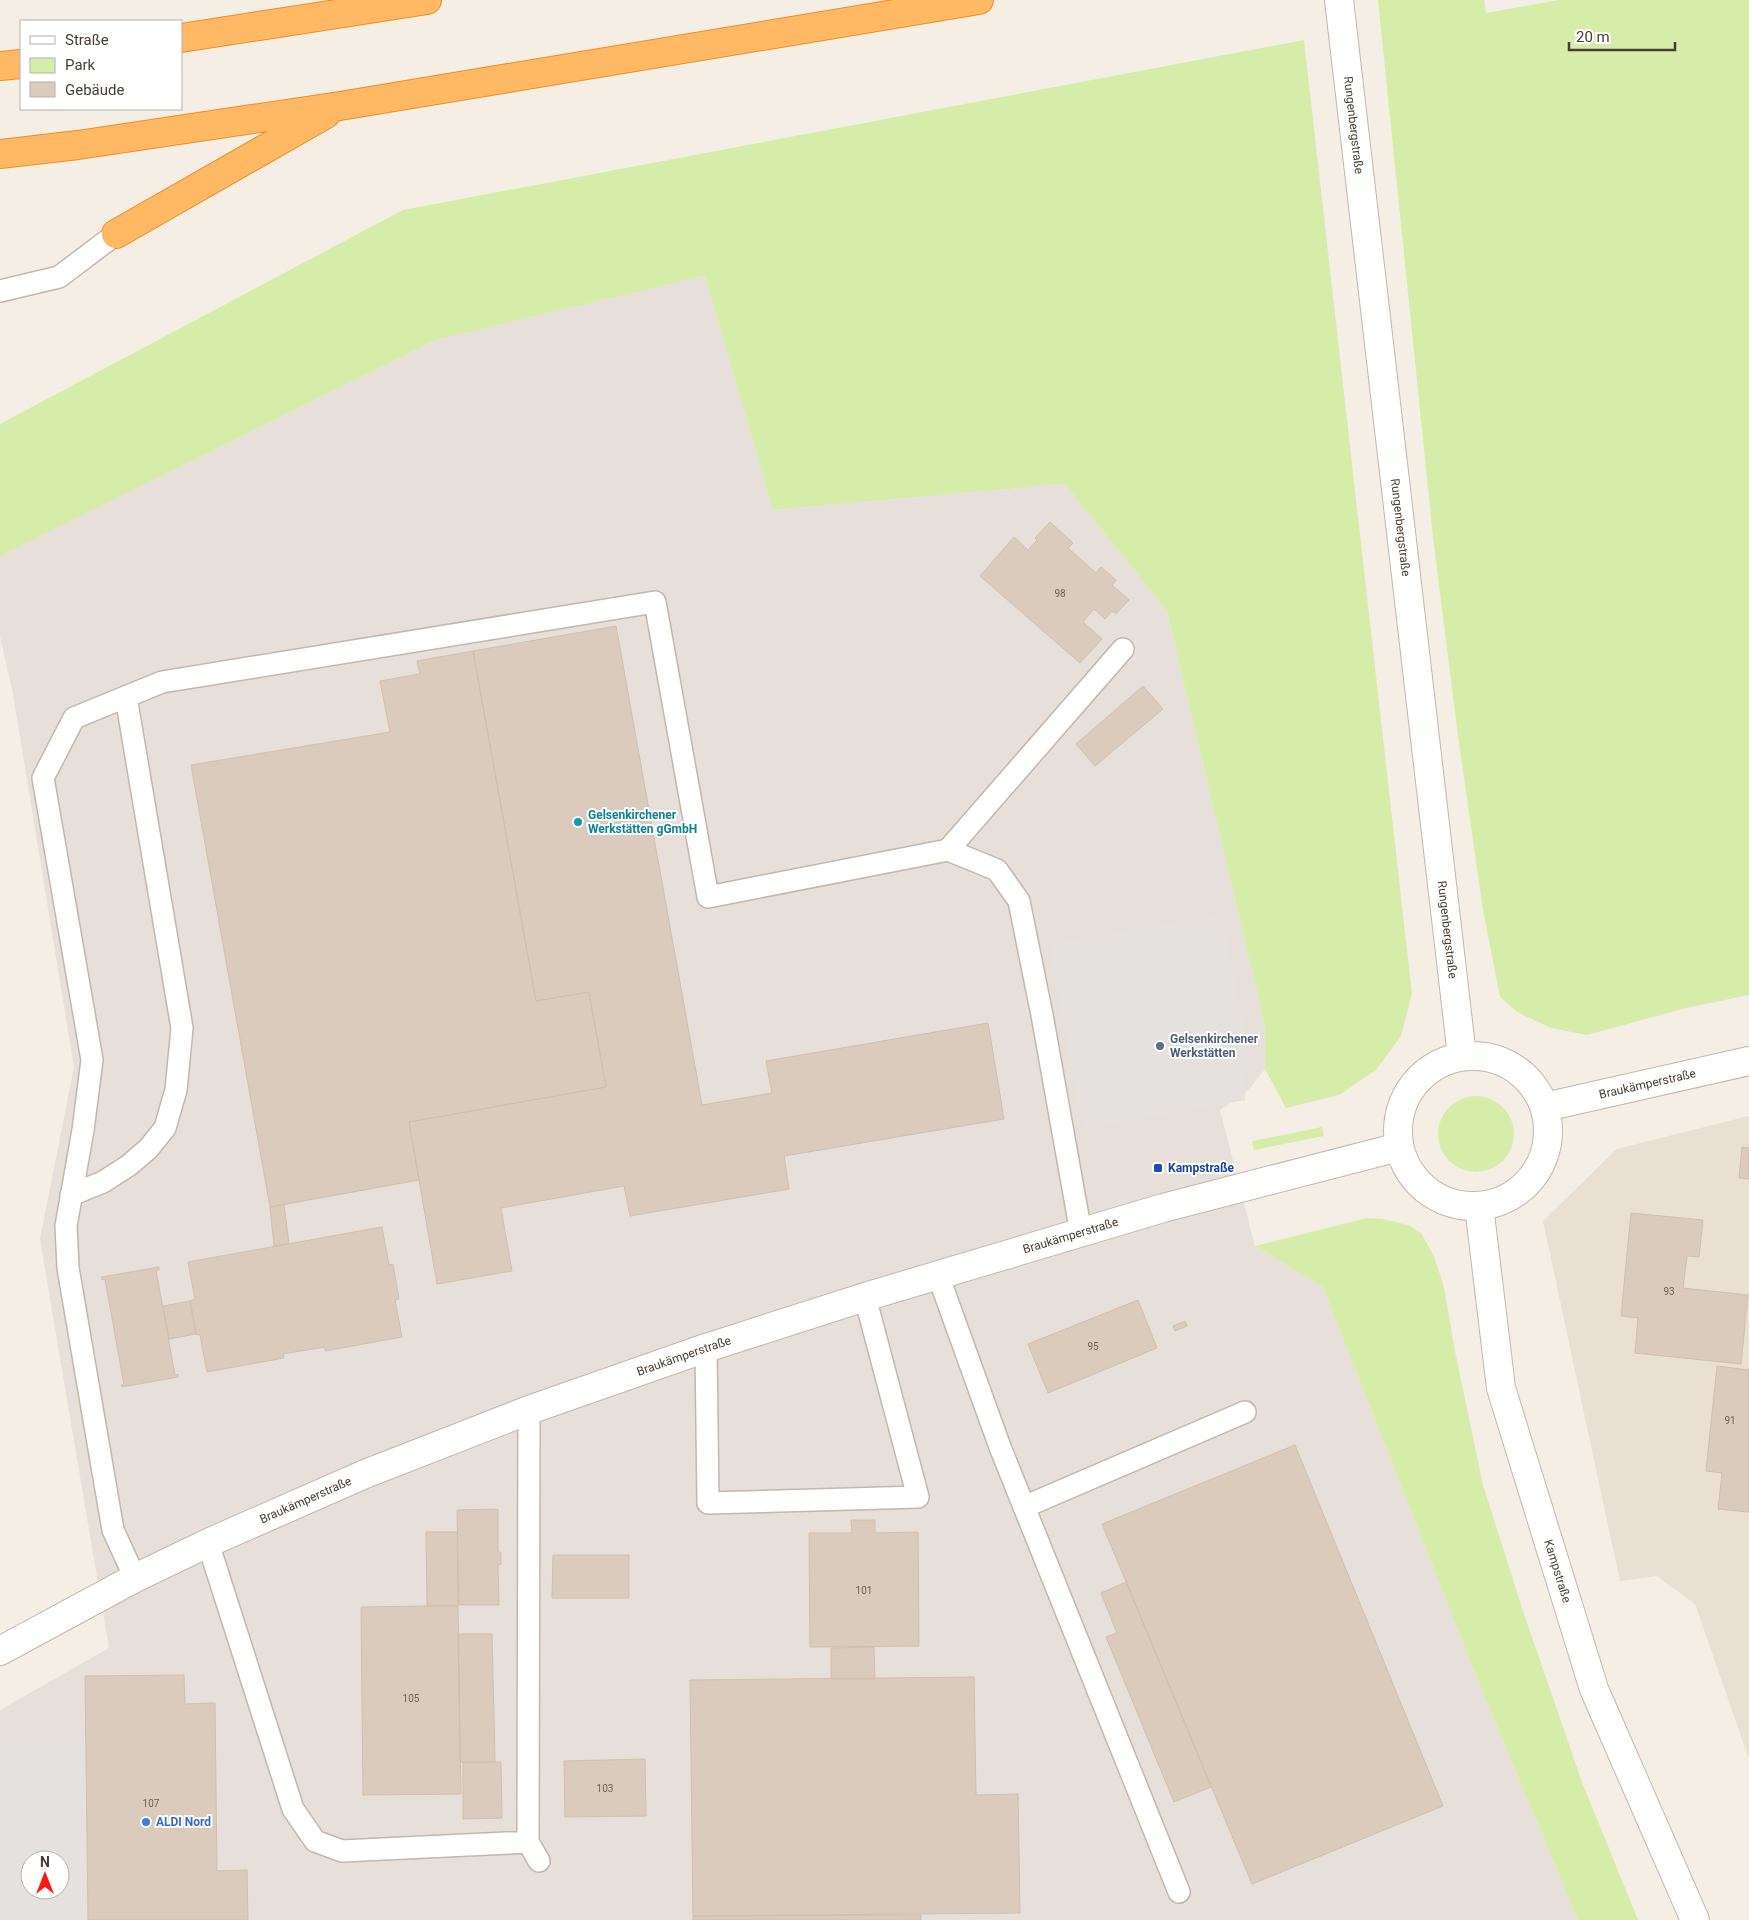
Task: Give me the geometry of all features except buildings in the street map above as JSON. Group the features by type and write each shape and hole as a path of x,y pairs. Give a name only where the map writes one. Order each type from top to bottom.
{"highway":[{"path":"182,38 427,0"},
{"path":"0,154 78,145 340,106 979,0"},
{"path":"0,66 20,64"},
{"path":"116,234 340,106"}],"street":[{"name":"Rungenbergstraße","path":"1339,0 1462,1056"},
{"path":"1462,1056 1487,1056 1520,1071 1533,1084 1545,1107 1548,1144 1542,1162 1528,1184 1504,1200 1479,1206 1450,1202 1421,1186 1409,1171 1399,1147 1399,1116 1408,1092 1433,1067 1462,1056"},
{"name":"Braukämperstraße","path":"1545,1107 1749,1061"},
{"name":"Braukämperstraße","path":"0,1652 135,1578 208,1544 365,1474 530,1410 706,1348 865,1297 1163,1208 1399,1147"},
{"name":"Kampstraße","path":"1479,1206 1501,1388 1594,1689 1695,1920"}],"lane":[{"path":"0,291 59,278 116,234"},
{"path":"135,1578 113,1530 68,1268 66,1226 83,1130 92,1060 43,778 74,718 162,682 655,602 708,896 948,850 997,870 1019,901 1042,1015 1081,1233"},
{"path":"948,850 1124,649"},
{"path":"72,1195 103,1182 128,1166 148,1148 165,1128 176,1090 182,1028 126,697"},
{"path":"938,1276 1000,1447 1179,1892"},
{"path":"706,1348 708,1503 918,1497 865,1297"},
{"path":"530,1410 528,1842 539,1861"},
{"path":"1024,1507 1245,1412"},
{"path":"208,1544 293,1809 315,1841 342,1851 528,1842"}],"shaded area":[{"path":"705,276 773,510 1065,484 1167,611 1265,1026 1265,1069 1248,1090 1220,1110 1255,1246 1323,1287 1477,1678 1578,1920 0,1920 0,1710 109,1648 40,1239 74,1067 13,694 0,636 0,556 436,340"},
{"path":"1222,915 1248,1046 1245,1100 1083,1130 1049,943"},
{"path":"1749,1116 1749,1759 1695,1604 1657,1576 1620,1581 1543,1221 1617,1149"},
{"path":"86,1735 88,1920 0,1920 0,1737"}],"green space":[{"path":"1378,0 1484,0 1486,13 1559,0 1749,0 1749,995 1686,1008 1587,1035 1551,1028 1517,1012 1500,997 1483,910 1458,736 1433,537"},
{"path":"1304,40 1412,994 1401,1036 1376,1070 1339,1095 1286,1108 1265,1069 1265,1026 1167,611 1065,484 773,510 705,276 436,340 0,556 0,424 403,210"},
{"path":"1476,1096 1491,1099 1503,1107 1511,1119 1514,1134 1511,1149 1503,1161 1491,1169 1476,1172 1461,1169 1449,1161 1441,1149 1438,1134 1441,1119 1449,1107 1461,1099"},
{"path":"1322,1127 1324,1136 1254,1150 1252,1141"},
{"path":"1367,1218 1383,1219 1408,1225 1421,1233 1434,1256 1444,1287 1455,1351 1483,1485 1523,1611 1582,1782 1638,1920 1578,1920 1477,1678 1323,1287 1255,1246"}],"place":[{"name":"Gelsenkirchener Werkstätten gGmbH","path":"578,822"},
{"name":"Gelsenkirchener Werkstätten","path":"1160,1046"},
{"name":"Kampstraße","path":"1158,1168"},
{"name":"ALDI Nord","path":"146,1822"}]}
